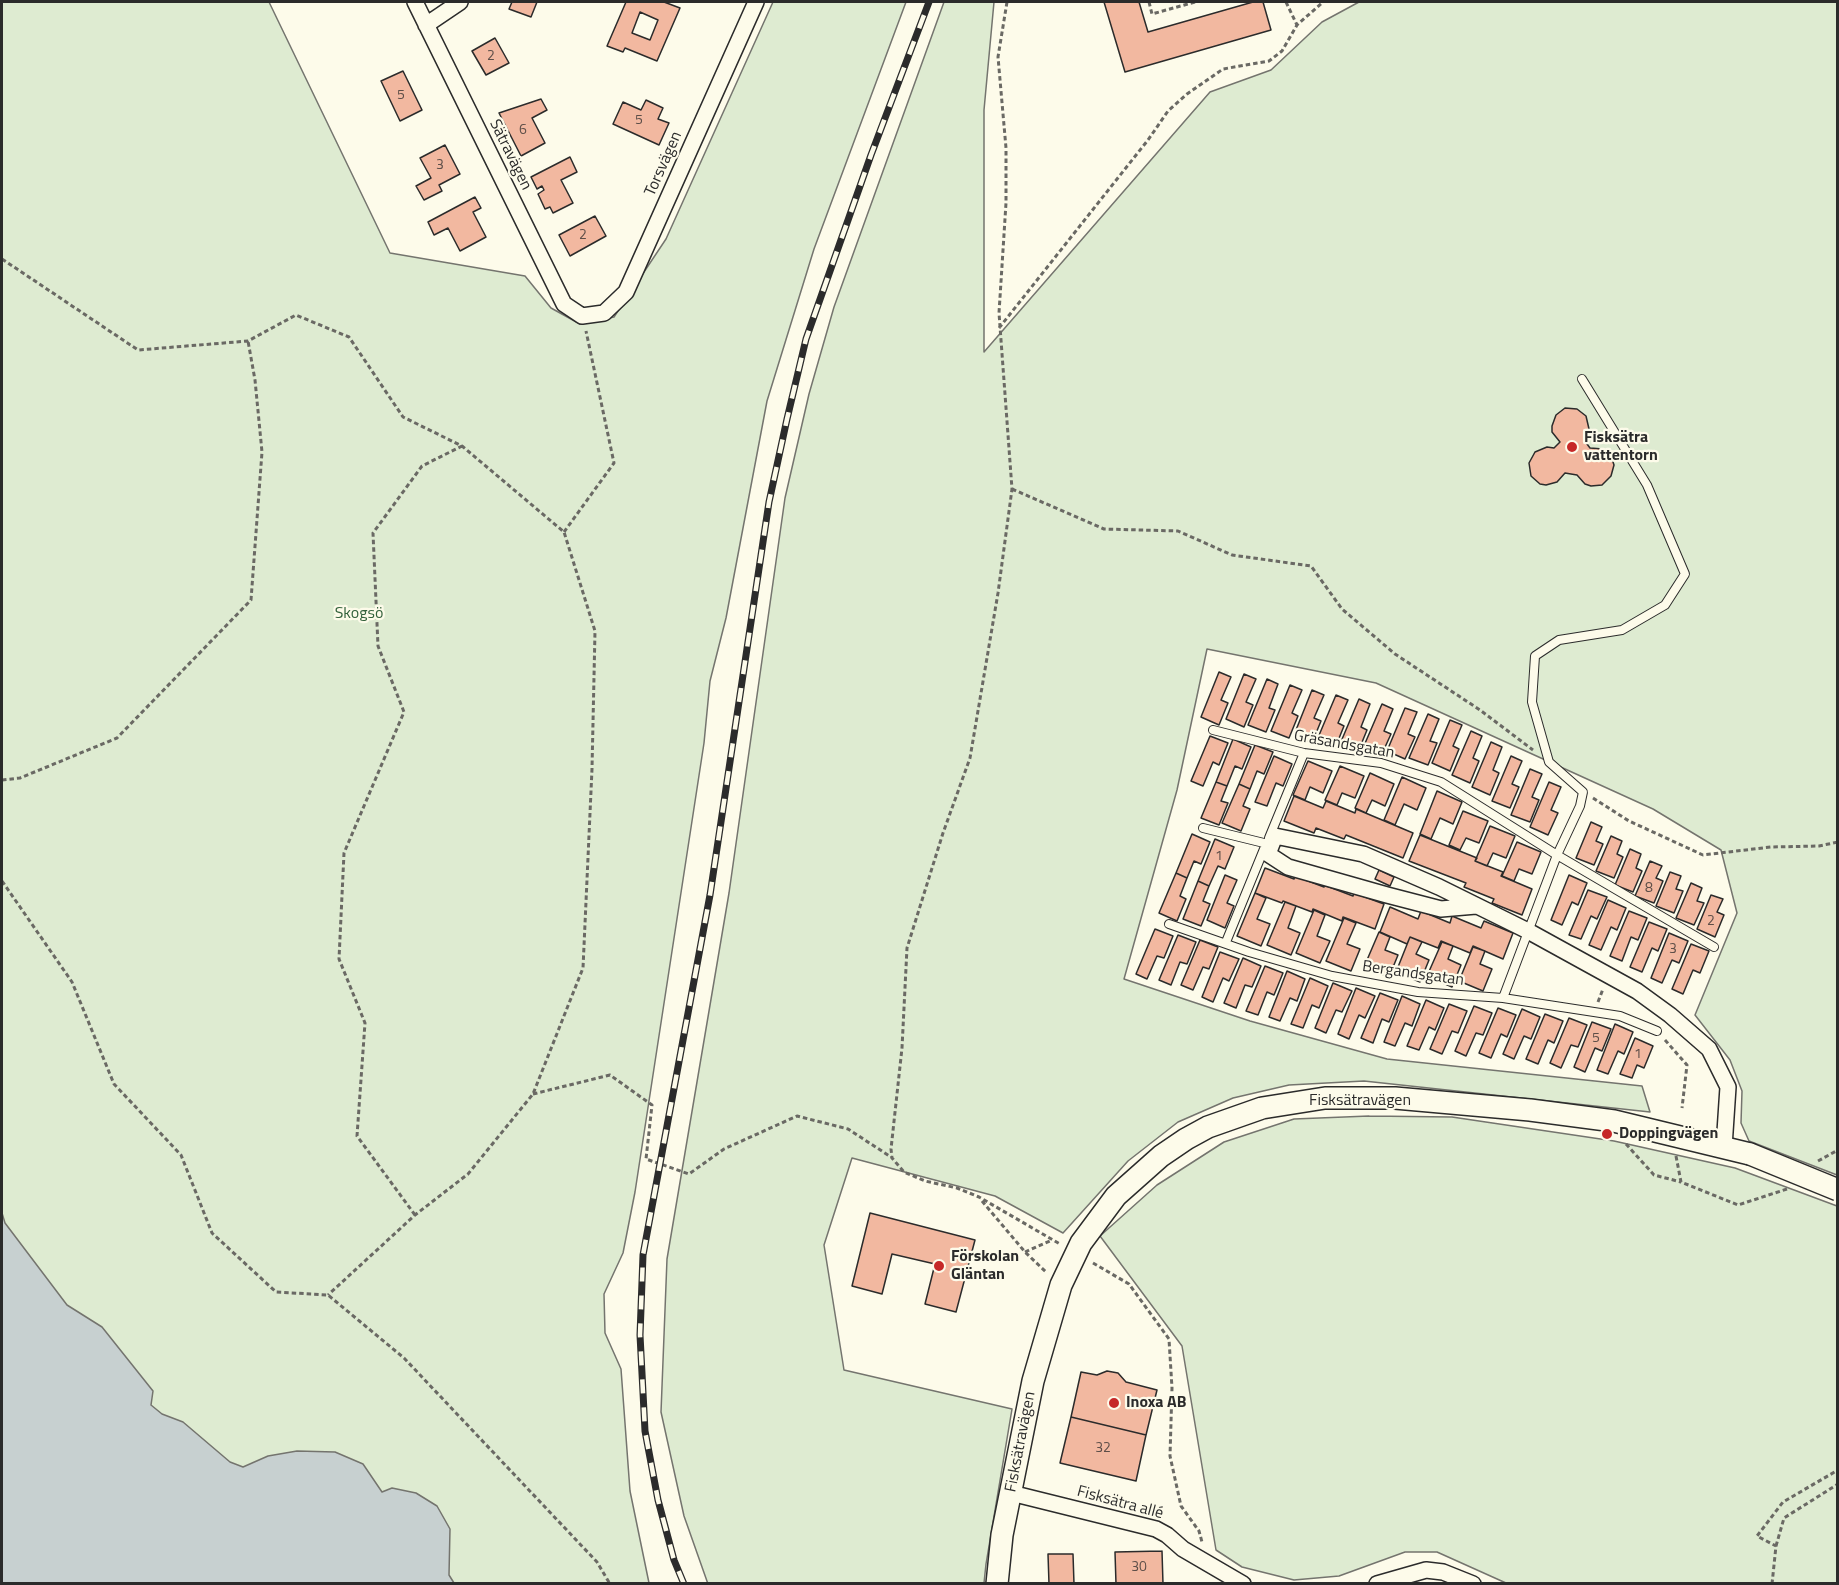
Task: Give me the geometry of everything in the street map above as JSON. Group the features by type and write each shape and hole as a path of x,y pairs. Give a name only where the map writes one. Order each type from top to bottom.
{"street":[{"name":"Sätravägen","path":"415,2 564,304 582,316"},
{"path":"426,25 460,2"},
{"name":"Torsvägen","path":"582,316 604,313 626,292 756,2"},
{"path":"1476,906 1441,909 1288,867 1268,854 1269,845 1275,836 1363,854 1476,906 1528,931 1637,991 1670,1015 1709,1049 1728,1087 1724,1147"},
{"name":"Fisksätravägen","path":"997,1584 1002,1535 1033,1381 1061,1285 1087,1235 1116,1196 1161,1155 1208,1127 1262,1108 1325,1098 1406,1099 1530,1110 1614,1121 1724,1147 1750,1154 1838,1190"},
{"name":"Fisksätra allé","path":"1011,1493 1156,1529 1183,1549 1243,1584"},
{"path":"1377,1584 1426,1570 1443,1572 1473,1584"}],"lane":[{"path":"1503,998 1557,855 1580,806 1583,792 1549,762 1532,702 1535,656 1559,640 1622,630 1665,605 1685,574 1647,485 1582,379"},
{"name":"Gräsandsgatan","path":"1213,730 1304,753 1381,763 1441,782 1557,855 1714,947"},
{"path":"1226,942 1269,845 1304,753"},
{"path":"1203,828 1269,845"},
{"name":"Bergandsgatan","path":"1169,924 1226,942 1249,952 1332,976 1418,992 1503,998 1620,1016 1657,1031"}],"path":[{"path":"892,1158 891,1149 902,1048 907,948 942,833 970,758 998,593 1012,489 999,328 1006,203 1006,148 999,57 1007,2"},
{"path":"1149,2 1152,14 1196,2"},
{"path":"1286,2 1298,25"},
{"path":"999,328 1148,140 1168,111 1187,94 1223,69 1269,61 1282,51 1298,25 1323,2"},
{"path":"2,259 138,350 248,341 296,315 349,337 403,417 462,446 564,532 595,632 592,769 583,968 533,1094 468,1174 415,1215 328,1295"},
{"path":"564,532 614,463 582,316"},
{"path":"2,780 20,778 117,738 251,600 262,452 255,380 248,341"},
{"path":"415,1215 357,1136 365,1023 339,959 344,853 404,712 378,646 373,533 422,466 462,446"},
{"path":"1012,489 1104,529 1178,531 1232,555 1311,566 1342,609 1395,654 1480,710 1549,762"},
{"path":"1583,792 1629,821 1703,855 1771,847 1818,846 1838,842"},
{"path":"2,881 72,982 114,1084 181,1155 212,1233 276,1292 328,1295 405,1358 597,1562 610,1584"},
{"path":"1594,1012 1609,974"},
{"path":"1657,1031 1687,1065 1682,1108"},
{"path":"533,1094 610,1075 652,1105 646,1159 689,1174 724,1149 797,1116 848,1129 892,1158 904,1172 925,1181 957,1188 980,1197 1061,1245"},
{"path":"1626,1143 1654,1175 1681,1182 1738,1205 1786,1191 1792,1182"},
{"path":"1815,1163 1838,1150"},
{"path":"1675,1154 1681,1182"},
{"path":"980,1197 1025,1252 1061,1285"},
{"path":"1025,1252 1052,1240"},
{"path":"1089,1261 1129,1284 1170,1340 1172,1388 1170,1456 1181,1506 1199,1531 1210,1565"},
{"path":"1776,1546 1756,1536 1783,1502 1838,1470"},
{"path":"1772,1584 1776,1546 1785,1518 1838,1484"}],"green space":[{"name":"Skogsö","path":"2,2 269,2 390,253 525,276 551,308 580,324 614,317 666,239 773,2 906,2 814,249 767,401 726,618 710,681 704,743 635,1192 623,1253 604,1294 605,1333 621,1369 630,1491 649,1583 2,1584"},
{"path":"944,2 994,2 984,110 984,352 1210,92 1271,70 1322,22 1359,2 1837,2 1837,1175 1749,1141 1741,1123 1742,1091 1730,1060 1695,1015 1737,913 1721,850 1653,809 1376,683 1207,649 1177,790 1124,979 1250,1021 1387,1059 1642,1086 1650,1112 1364,1081 1289,1085 1233,1098 1178,1122 1128,1161 1063,1233 995,1196 852,1158 824,1245 844,1370 1012,1409 984,1583 708,1584 684,1516 661,1412 667,1259 729,893 785,498 809,394 834,307"},
{"path":"1369,1116 1452,1117 1614,1141 1735,1168 1837,1206 1837,1583 1506,1583 1437,1552 1405,1552 1339,1576 1294,1580 1242,1567 1216,1550 1182,1346 1100,1236 1157,1185 1224,1142 1294,1119"}],"shaded area":[{"path":"2,1213 5,1223 67,1305 102,1327 153,1391 151,1405 162,1414 183,1422 230,1462 243,1467 268,1456 297,1451 335,1452 363,1464 382,1492 392,1488 416,1493 437,1506 450,1529 449,1575 454,1583 2,1583"}],"building":[{"path":"512,2 537,2 531,17 509,9"},
{"path":"626,2 664,2 680,8 657,61 625,48 623,52 607,46","holes":["640,12 658,20 650,40 632,33"]},
{"path":"1104,2 1139,2 1148,32 1253,2 1263,2 1271,30 1125,72"},
{"path":"495,38 509,63 486,75 472,51"},
{"path":"403,71 422,110 400,121 381,81"},
{"path":"541,99 547,110 532,118 545,143 521,156 499,113"},
{"path":"646,100 663,108 658,119 669,123 659,145 613,124 623,102 641,110"},
{"path":"445,145 460,174 439,185 442,191 424,200 416,186 431,178 420,158"},
{"path":"570,157 577,172 561,180 573,203 553,213 550,207 545,209 538,194 544,190 542,186 537,189 531,177"},
{"path":"475,197 481,208 473,212 486,237 460,251 448,228 434,235 428,222"},
{"path":"595,216 606,236 570,256 559,235"},
{"name":"Fisksätra vattentorn","path":"1565,408 1577,409 1586,416 1589,429 1584,440 1590,448 1603,449 1612,459 1614,465 1611,476 1602,485 1591,486 1585,484 1577,475 1565,473 1557,482 1546,485 1540,484 1531,476 1529,463 1535,452 1547,447 1554,448 1560,442 1552,432 1552,426 1556,415"},
{"path":"1219,672 1231,677 1221,700 1228,703 1219,725 1201,717"},
{"path":"1244,674 1256,679 1246,702 1253,705 1244,727 1226,719"},
{"path":"1267,679 1278,684 1269,708 1275,710 1266,732 1248,725"},
{"path":"1290,685 1302,690 1292,713 1298,716 1289,738 1271,731"},
{"path":"1312,690 1324,695 1314,718 1321,721 1312,743 1294,735"},
{"path":"1336,695 1348,700 1338,723 1344,726 1335,748 1317,740"},
{"path":"1359,699 1370,704 1361,727 1367,730 1358,752 1340,744"},
{"path":"1382,704 1393,709 1384,731 1391,734 1381,756 1363,748"},
{"path":"1405,708 1417,712 1408,734 1415,737 1405,759 1387,751"},
{"path":"1428,714 1439,719 1430,741 1437,743 1428,765 1409,758"},
{"path":"1450,720 1462,725 1453,746 1459,749 1450,771 1432,763"},
{"path":"1471,731 1482,736 1473,758 1479,761 1470,783 1452,775"},
{"path":"1210,736 1228,743 1219,765 1213,762 1203,786 1191,781"},
{"path":"1233,739 1251,747 1242,769 1235,766 1227,786 1216,782"},
{"path":"1491,742 1502,747 1493,770 1499,773 1490,795 1472,787"},
{"path":"1255,745 1273,752 1264,774 1257,771 1250,789 1239,784"},
{"path":"1274,756 1292,764 1283,786 1276,783 1267,806 1255,802"},
{"path":"1511,756 1522,761 1512,784 1519,787 1510,808 1492,801"},
{"path":"1308,761 1332,771 1323,793 1310,787 1305,800 1293,795"},
{"path":"1340,766 1364,776 1355,798 1342,793 1337,805 1325,800"},
{"path":"1530,769 1542,774 1532,797 1539,800 1530,822 1511,815"},
{"path":"1370,773 1394,784 1385,806 1372,800 1366,813 1355,808"},
{"path":"1402,777 1426,788 1417,810 1404,804 1395,825 1384,820"},
{"path":"1216,782 1227,786 1221,801 1228,803 1219,825 1201,818"},
{"path":"1549,782 1561,787 1551,810 1558,813 1548,835 1530,827"},
{"path":"1239,784 1250,789 1243,806 1250,809 1241,831 1222,823"},
{"path":"1437,791 1462,802 1453,824 1440,818 1431,839 1420,834"},
{"path":"1294,796 1323,808 1326,801 1355,813 1356,809 1413,833 1403,858 1346,835 1344,839 1316,828 1314,833 1284,821"},
{"path":"1463,811 1488,821 1479,843 1466,838 1460,850 1449,845"},
{"path":"1591,822 1602,827 1596,841 1603,844 1594,865 1576,858"},
{"path":"1490,826 1515,836 1506,858 1493,853 1487,866 1475,861"},
{"path":"1192,834 1210,842 1201,864 1194,861 1187,878 1176,873"},
{"path":"1420,835 1477,858 1475,861 1503,872 1501,876 1532,889 1522,915 1492,903 1494,899 1464,887 1466,883 1409,861"},
{"path":"1611,836 1622,841 1617,854 1623,857 1614,878 1596,871"},
{"path":"1215,839 1234,847 1225,869 1218,866 1209,886 1198,881"},
{"path":"1517,842 1541,852 1532,874 1519,869 1514,881 1502,876"},
{"path":"1630,849 1641,854 1636,868 1642,871 1633,892 1615,885"},
{"path":"1650,861 1662,866 1656,878 1663,881 1654,903 1635,896"},
{"path":"1265,868 1294,879 1295,876 1384,904 1375,929 1343,917 1342,921 1313,909 1312,912 1255,893"},
{"path":"1379,870 1394,877 1390,886 1375,879"},
{"path":"1670,872 1681,876 1676,889 1683,891 1674,913 1656,906"},
{"path":"1176,873 1187,878 1180,896 1186,899 1177,921 1159,913"},
{"path":"1225,875 1237,880 1227,903 1234,906 1225,928 1207,920"},
{"path":"1569,875 1587,883 1578,905 1572,902 1562,925 1551,920"},
{"path":"1198,881 1209,886 1203,901 1210,904 1201,926 1183,919"},
{"path":"1691,883 1702,888 1697,901 1704,903 1694,925 1676,918"},
{"path":"1588,890 1607,897 1597,919 1591,916 1581,939 1569,935"},
{"path":"1255,893 1266,898 1257,919 1270,924 1261,946 1237,936"},
{"path":"1711,895 1723,899 1717,912 1724,915 1715,937 1697,929"},
{"path":"1608,900 1626,908 1617,930 1611,927 1601,950 1589,945"},
{"path":"1285,902 1296,906 1288,928 1300,933 1291,955 1267,945"},
{"path":"1390,907 1418,919 1421,911 1450,923 1452,916 1481,928 1484,921 1513,933 1503,959 1473,946 1470,953 1441,941 1438,948 1410,937 1407,944 1380,932"},
{"path":"1314,910 1325,915 1317,936 1330,941 1320,963 1296,953"},
{"path":"1629,911 1647,918 1638,940 1631,937 1622,961 1610,956"},
{"path":"1344,918 1356,923 1347,944 1360,949 1351,971 1326,961"},
{"path":"1649,922 1667,929 1658,951 1652,948 1642,972 1630,967"},
{"path":"1155,929 1173,936 1164,958 1157,956 1147,979 1136,974"},
{"path":"1379,932 1390,937 1385,950 1398,955 1389,977 1364,967"},
{"path":"1669,933 1688,941 1679,963 1672,960 1662,983 1651,978"},
{"path":"1178,935 1196,942 1187,964 1180,962 1171,985 1159,980"},
{"path":"1410,937 1422,942 1416,954 1429,960 1420,982 1396,972"},
{"path":"1200,940 1218,947 1209,969 1203,967 1193,990 1181,985"},
{"path":"1442,942 1453,946 1448,959 1461,965 1452,987 1427,976"},
{"path":"1691,944 1709,951 1700,973 1693,970 1683,994 1672,989"},
{"path":"1473,947 1485,951 1480,964 1492,969 1483,991 1459,981"},
{"path":"1220,952 1239,959 1229,981 1223,978 1213,1002 1202,997"},
{"path":"1243,958 1261,966 1252,987 1245,985 1236,1008 1224,1003"},
{"path":"1265,966 1283,973 1274,995 1267,992 1258,1015 1246,1011"},
{"path":"1287,971 1305,979 1297,1001 1290,998 1280,1021 1269,1017"},
{"path":"1310,978 1328,986 1319,1008 1312,1005 1303,1028 1291,1024"},
{"path":"1333,983 1352,991 1342,1012 1336,1010 1326,1033 1315,1028"},
{"path":"1356,988 1375,996 1365,1018 1359,1015 1349,1039 1338,1034"},
{"path":"1380,993 1398,1000 1389,1022 1382,1019 1373,1043 1361,1038"},
{"path":"1402,996 1420,1004 1412,1026 1405,1023 1395,1046 1384,1042"},
{"path":"1426,1000 1444,1008 1435,1030 1429,1027 1419,1050 1407,1046"},
{"path":"1449,1004 1467,1011 1458,1033 1452,1031 1442,1054 1430,1049"},
{"path":"1474,1006 1492,1013 1483,1035 1476,1033 1466,1056 1455,1051"},
{"path":"1498,1008 1516,1015 1507,1037 1501,1034 1491,1058 1479,1053"},
{"path":"1522,1009 1540,1017 1531,1039 1524,1036 1514,1059 1503,1054"},
{"path":"1545,1014 1563,1021 1554,1043 1548,1040 1538,1064 1526,1059"},
{"path":"1569,1018 1587,1025 1578,1047 1571,1045 1561,1068 1550,1063"},
{"path":"1592,1022 1611,1029 1602,1051 1595,1048 1585,1072 1574,1067"},
{"path":"1615,1024 1633,1032 1624,1054 1618,1051 1608,1074 1597,1070"},
{"path":"1635,1038 1653,1046 1644,1068 1637,1065 1632,1078 1620,1074"},
{"path":"870,1213 975,1240 956,1312 925,1304 935,1264 892,1254 882,1294 852,1286"},
{"name":"Inoxa AB","path":"1107,1371 1118,1373 1126,1382 1157,1390 1146,1435 1071,1417 1081,1372 1097,1375"},
{"path":"1071,1417 1146,1435 1136,1481 1060,1463"},
{"path":"1162,1551 1163,1584 1116,1584 1115,1552"},
{"path":"1048,1554 1073,1554 1074,1584 1049,1584"}],"railway":[{"path":"684,1584 674,1560 658,1500 645,1431 640,1335 643,1255 710,895 769,502 787,419 806,339 871,155 929,2"}],"place":[{"name":"Fisksätra vattentorn","path":"1572,447"},
{"name":"Doppingvägen","path":"1607,1134"},
{"name":"Förskolan Gläntan","path":"939,1266"},
{"name":"Inoxa AB","path":"1114,1403"}]}
